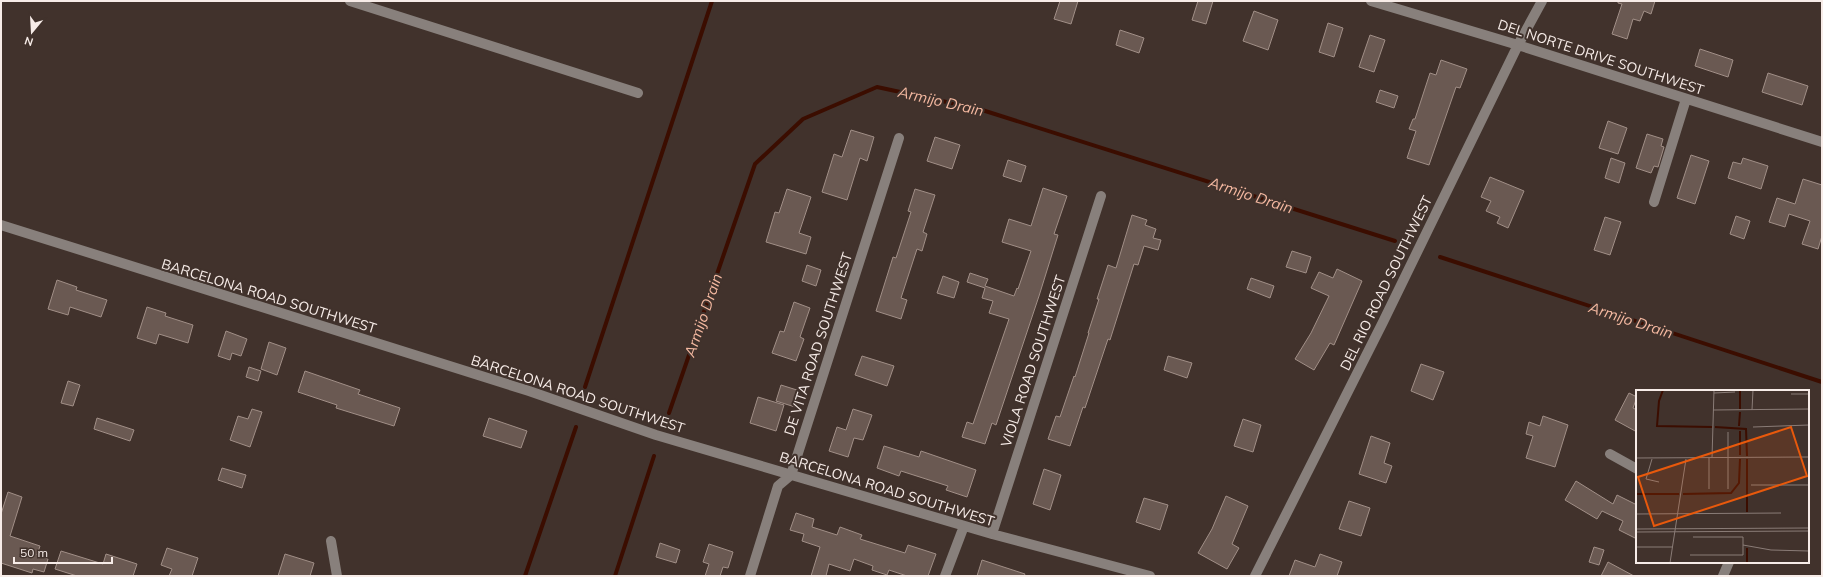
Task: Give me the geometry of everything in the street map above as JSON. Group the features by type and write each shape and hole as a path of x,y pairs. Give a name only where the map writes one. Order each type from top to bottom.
{"street":[{"path":"350,1 638,93"},
{"name":"DEL NORTE DRIVE SOUTHWEST","path":"1371,1 1518,45 1822,142"},
{"name":"DEL RIO ROAD SOUTHWEST","path":"1255,576 1383,322 1518,45 1542,1"},
{"path":"1654,202 1686,99"},
{"name":"DE VITA ROAD SOUTHWEST","path":"750,576 778,486 791,475 899,138"},
{"name":"VIOLA ROAD SOUTHWEST","path":"992,534 1101,196"},
{"name":"BARCELONA ROAD SOUTHWEST","path":"1,225 528,391 656,435 992,534 1150,576"},
{"path":"1610,454 1636,468"},
{"path":"945,576 964,526"},
{"path":"331,541 337,576"},
{"path":"1723,576 1729,563"}],"building":[{"path":"1060,1 1078,1 1071,24 1054,19"},
{"path":"1198,1 1213,1 1206,24 1192,20"},
{"path":"1618,1 1655,1 1651,14 1644,11 1640,21 1633,19 1627,39 1612,34 1622,4 1618,3"},
{"path":"1254,11 1278,20 1268,50 1243,41"},
{"path":"1328,23 1343,28 1334,57 1319,52"},
{"path":"1120,30 1144,38 1139,53 1116,45"},
{"path":"1370,35 1385,40 1374,72 1359,67"},
{"path":"1700,49 1733,60 1728,77 1695,66"},
{"path":"1441,60 1467,69 1460,88 1456,87 1429,165 1407,158 1416,131 1409,129 1413,119 1415,119 1430,73 1436,75"},
{"path":"1768,73 1808,86 1802,105 1762,92"},
{"path":"1380,90 1398,96 1394,108 1376,102"},
{"path":"1608,121 1627,128 1618,154 1599,148"},
{"path":"851,130 874,137 867,161 860,158 847,200 822,192 834,154 842,157"},
{"path":"1647,134 1663,139 1661,146 1664,147 1658,167 1654,166 1651,173 1636,168"},
{"path":"935,137 960,145 952,169 927,161"},
{"path":"1691,155 1709,161 1695,204 1677,198"},
{"path":"1611,158 1625,163 1619,183 1605,178"},
{"path":"1743,158 1768,166 1761,189 1728,178 1733,162 1741,164"},
{"path":"1008,160 1026,166 1021,182 1003,176"},
{"path":"1490,177 1524,191 1508,228 1497,223 1500,217 1486,211 1491,201 1481,197"},
{"path":"1803,179 1822,185 1822,236 1818,249 1802,244 1810,221 1789,214 1785,227 1769,222 1777,198 1795,204"},
{"path":"1043,188 1067,196 1054,234 1058,235 1039,296 996,425 992,423 985,444 962,437 967,422 973,424 1009,319 989,313 993,301 982,298 985,288 967,282 970,273 988,279 985,286 1014,296 1017,288 1018,289 1031,251 1002,242 1009,219 1031,226"},
{"path":"787,189 811,197 799,233 811,237 806,254 766,242 775,212 779,213"},
{"path":"915,189 935,195 923,232 927,234 922,251 917,249 901,298 907,300 901,319 876,311 893,257 896,258 911,212 908,211"},
{"path":"1132,215 1147,220 1145,225 1156,229 1153,238 1161,240 1158,250 1144,246 1138,265 1134,264 1110,340 1108,339 1085,408 1083,407 1070,446 1048,439 1056,416 1060,417 1074,376 1075,377 1108,265 1116,268"},
{"path":"1736,216 1750,221 1744,239 1730,234"},
{"path":"1605,217 1621,222 1610,255 1594,250"},
{"path":"1292,251 1311,257 1306,273 1286,267"},
{"path":"807,265 821,270 816,286 802,281"},
{"path":"1337,269 1362,281 1334,345 1330,343 1314,370 1295,359 1311,333 1329,296 1311,288 1319,272 1333,278"},
{"path":"943,276 959,282 954,298 937,293"},
{"path":"1251,278 1274,286 1270,298 1247,289"},
{"path":"57,280 77,287 76,290 107,300 101,317 70,307 68,315 48,309"},
{"path":"794,302 810,308 800,337 804,339 796,361 772,353 780,331 784,332"},
{"path":"147,307 166,313 165,316 193,325 188,343 159,334 156,344 137,338"},
{"path":"226,331 247,339 241,356 232,353 230,360 218,356"},
{"path":"269,342 286,348 277,375 261,369"},
{"path":"862,356 894,366 887,386 855,375"},
{"path":"1168,356 1192,363 1187,378 1164,370"},
{"path":"1421,364 1444,372 1433,400 1411,391"},
{"path":"249,367 261,371 258,381 246,377"},
{"path":"305,371 360,390 358,394 400,408 394,426 336,408 337,405 298,392"},
{"path":"68,381 80,385 73,406 61,403"},
{"path":"781,385 800,391 795,407 776,401"},
{"path":"1629,393 1636,396 1633,408 1636,410 1636,431 1615,420"},
{"path":"758,397 784,405 776,431 750,423"},
{"path":"252,409 262,412 250,447 230,440 238,416 248,419"},
{"path":"853,409 872,415 863,440 854,438 848,457 829,451 837,427 846,430"},
{"path":"1543,416 1568,425 1555,467 1526,458 1533,436 1526,434 1529,422 1540,426"},
{"path":"97,418 134,430 130,441 94,429"},
{"path":"489,418 527,431 521,448 483,436"},
{"path":"1243,419 1261,425 1253,452 1234,446"},
{"path":"1371,436 1390,443 1384,463 1392,466 1386,483 1359,474"},
{"path":"884,446 919,457 921,451 976,470 967,497 946,490 948,486 901,471 899,476 877,468"},
{"path":"222,468 246,475 242,488 218,480"},
{"path":"1044,469 1061,475 1050,510 1033,504"},
{"path":"1576,481 1613,504 1617,495 1636,504 1636,538 1619,530 1623,521 1602,511 1597,519 1565,500"},
{"path":"8,492 22,497 10,536 40,546 37,555 48,559 44,572 33,569 32,573 1,563 1,514"},
{"path":"1226,496 1248,506 1232,544 1239,548 1227,569 1198,553 1212,529"},
{"path":"1144,498 1168,505 1160,530 1136,522"},
{"path":"1349,501 1370,508 1361,536 1339,529"},
{"path":"796,513 814,519 812,527 837,535 840,527 862,535 860,539 905,553 908,545 936,554 928,576 907,576 889,570 887,575 872,570 873,566 854,559 850,571 829,564 826,576 811,576 820,547 802,541 804,534 790,530"},
{"path":"660,543 680,550 676,563 656,557"},
{"path":"709,544 733,552 728,568 723,567 720,576 705,576 709,564 703,562"},
{"path":"1594,547 1604,550 1599,565 1589,562"},
{"path":"167,548 198,558 192,576 169,576 172,569 161,565"},
{"path":"61,551 103,564 106,554 137,564 133,576 77,576 55,569"},
{"path":"285,554 314,563 310,576 278,576"},
{"path":"1320,554 1342,562 1337,576 1289,576 1295,560 1315,567"},
{"path":"982,560 1025,574 1024,576 977,576"},
{"path":"1608,562 1634,576 1601,576"}],"waterway":[{"path":"585,387 712,1"},
{"name":"Armijo Drain","path":"669,413 755,164 803,119 877,87 979,109 1395,241"},
{"name":"Armijo Drain","path":"1440,257 1822,382"},
{"path":"525,576 576,427"},
{"name":"Armijo Drain","path":"615,576 654,456"}]}
